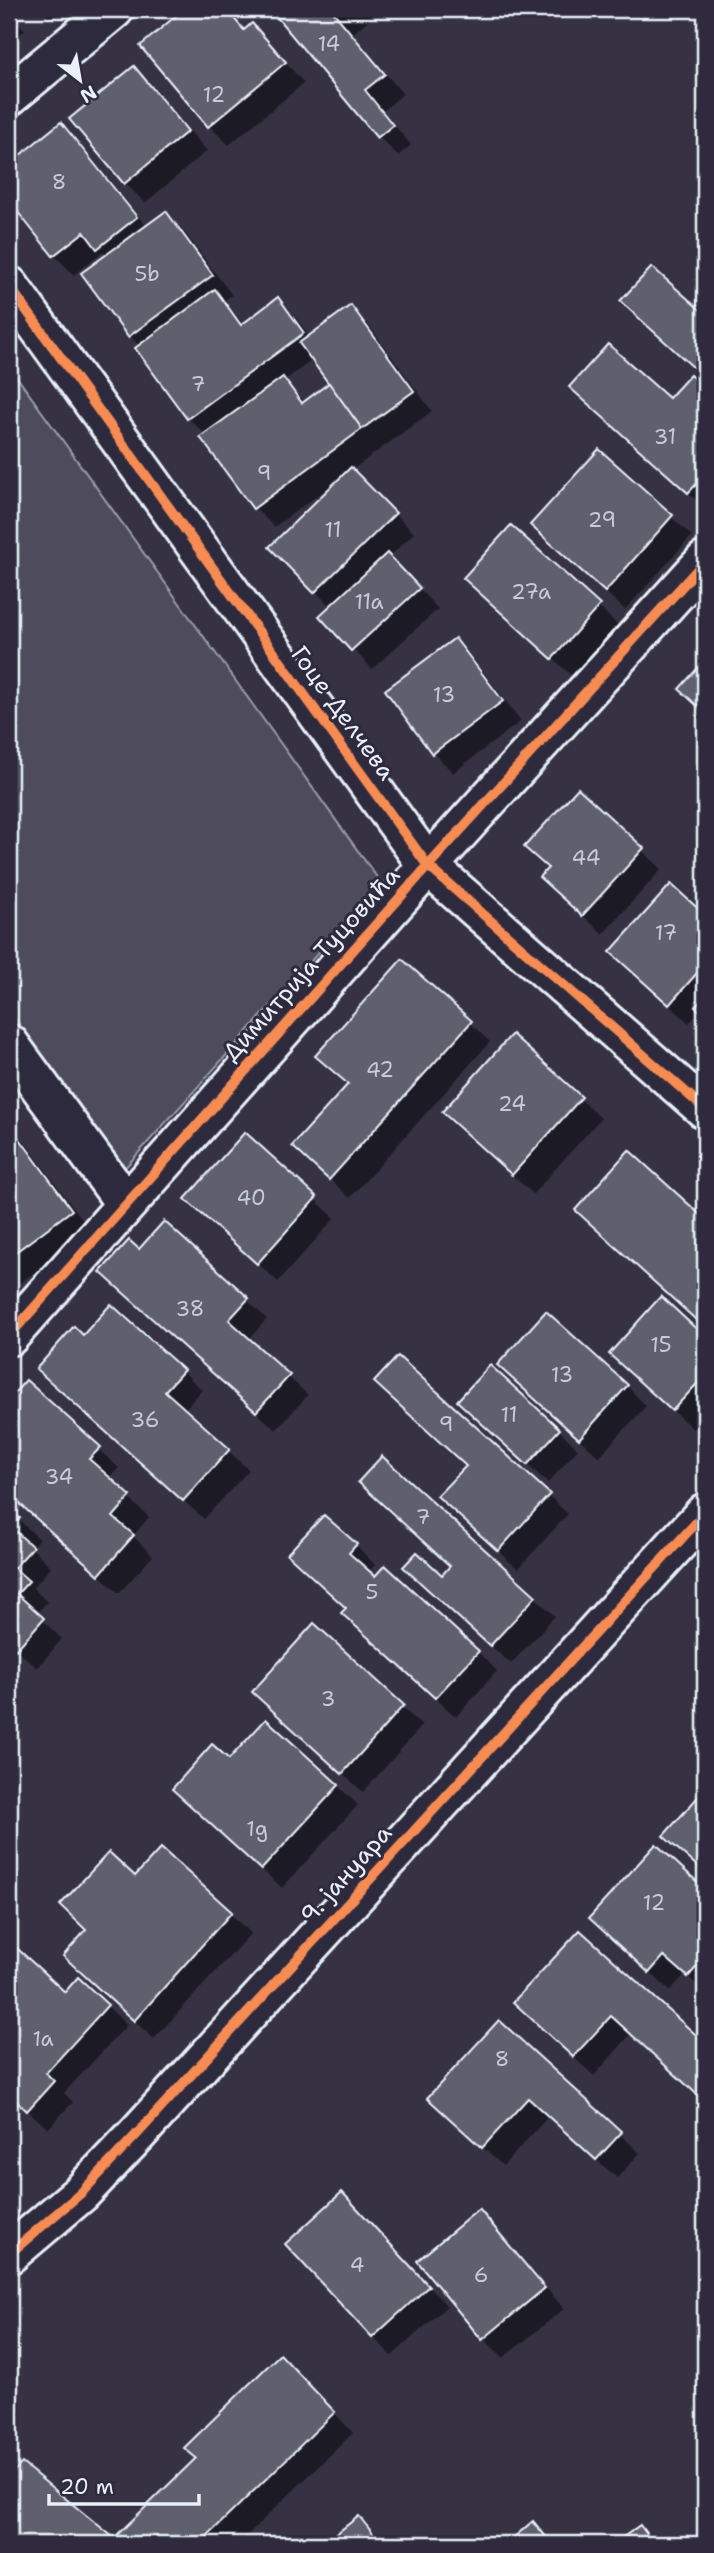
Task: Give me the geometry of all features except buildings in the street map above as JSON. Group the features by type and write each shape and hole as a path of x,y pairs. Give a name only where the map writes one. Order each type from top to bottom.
{"street":[{"path":"9,96 114,9"},
{"name":"Гоце Делчева","path":"9,286 428,866 705,1110"},
{"name":"Димитрија Туцовића","path":"9,1336 125,1203 705,561"},
{"path":"9,1044 125,1203"},
{"name":"9. јануара","path":"9,2254 81,2193 137,2134 705,1513"}],"shaded area":[{"path":"9,366 381,883 124,1169 9,1010"}],"cycle path":[{"path":"9,286 428,866 705,1109"},
{"path":"9,1336 428,866 705,561"},
{"path":"9,2254 81,2193 137,2134 705,1513"}]}
